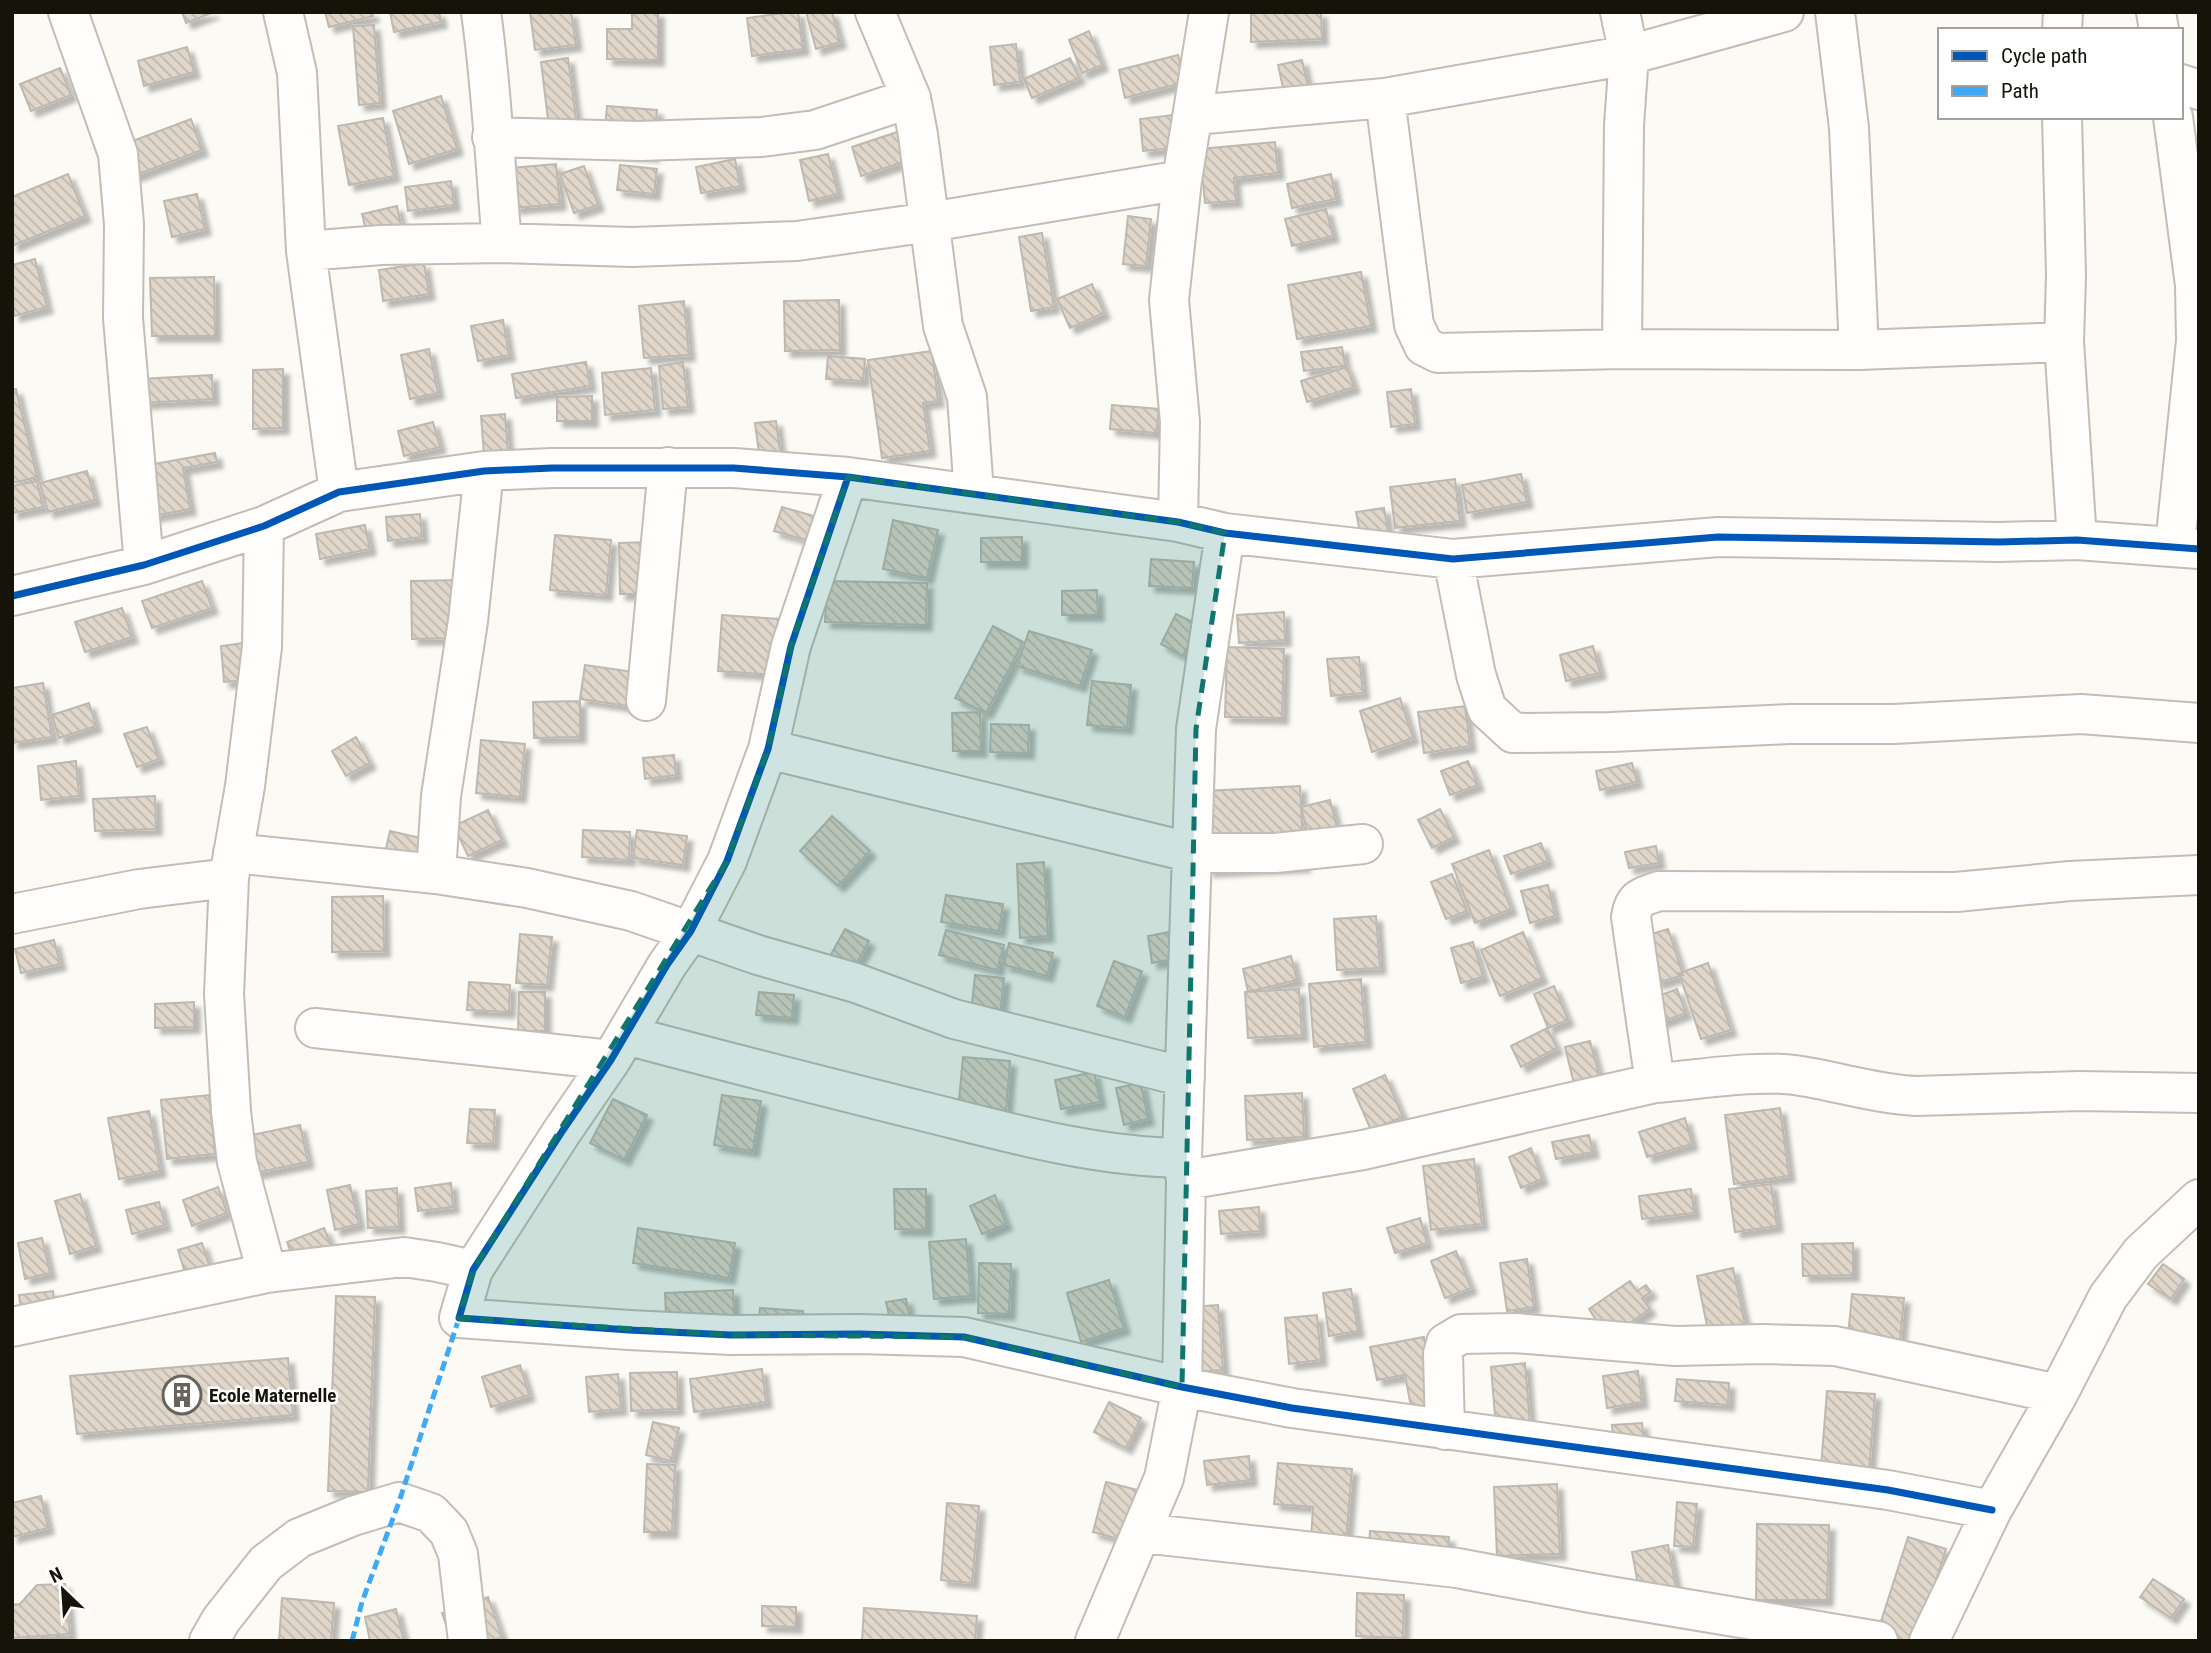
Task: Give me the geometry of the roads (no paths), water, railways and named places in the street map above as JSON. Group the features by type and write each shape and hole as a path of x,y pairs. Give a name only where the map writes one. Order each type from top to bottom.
{"street":[{"path":"68,12 118,154 124,224 123,318 144,565"},
{"path":"284,12 297,73 306,251 339,492"},
{"path":"481,12 490,78 492,137 502,243"},
{"path":"1178,522 1180,422 1169,300 1182,180 1209,12"},
{"path":"1620,12 1629,55 1624,125 1622,349"},
{"path":"1194,115 1385,98 1629,55 1784,12"},
{"path":"1836,12 1849,128 1859,350"},
{"path":"883,14 911,98 943,326 967,397 974,493"},
{"path":"492,137 640,141 762,137 814,130 911,98"},
{"path":"1385,98 1414,326 1424,346 1438,353 1622,349 1859,350 2064,342"},
{"path":"2062,119 2066,275 2064,342 2077,540"},
{"path":"12,596 144,565 264,526 339,492 484,471 734,468 848,477 1178,522 1225,533 1453,559 1717,537 1999,542 2077,540 2187,547 2196,341 2195,285 2173,119"},
{"path":"306,251 381,245 502,243 632,247 797,241 1182,180"},
{"path":"646,701 668,467"},
{"path":"436,873 441,796 468,621 484,471"},
{"path":"848,477 791,646 768,749 727,861 691,931 667,965 619,1047 473,1270 459,1318 731,1335 964,1337 1182,1387 1292,1408 1888,1490 1992,1510"},
{"path":"264,526 262,647 245,786 231,865 224,995 237,1162 267,1273"},
{"path":"1095,1641 1164,1478 1182,1387 1185,1077 1196,729 1225,533"},
{"path":"1453,559 1476,675 1483,697 1488,709 1513,733 1611,732 1791,724 1894,724 2081,714 2199,723"},
{"path":"768,749 1193,853 1275,853 1363,844"},
{"path":"12,914 139,889 231,865 436,873 527,888 631,911 758,955 856,983 954,1019 1185,1077"},
{"path":"1656,1083 1631,917 1633,905 1641,897 1659,891 1697,890 1956,892 2070,881 2199,875"},
{"path":"315,1028 619,1047 746,1068 1009,1133 1137,1157 1184,1169 1363,1150 1656,1083 1775,1074 1904,1096 2079,1091 2199,1093"},
{"path":"1928,1641 1992,1510 2058,1394 2108,1297 2141,1253 2199,1199"},
{"path":"12,1327 267,1273 404,1257 473,1270"},
{"path":"1445,1430 1443,1354 1446,1343 1461,1334 1515,1333 1675,1346 1835,1346 2058,1394"},
{"path":"209,1641 221,1620 266,1563 299,1538 353,1516 400,1502 431,1513 449,1532 458,1554 468,1641"},
{"path":"1142,1533 1457,1568 1591,1594 1878,1641"}],"place":[{"name":"Ecole Maternelle","path":"182,1395"}]}
